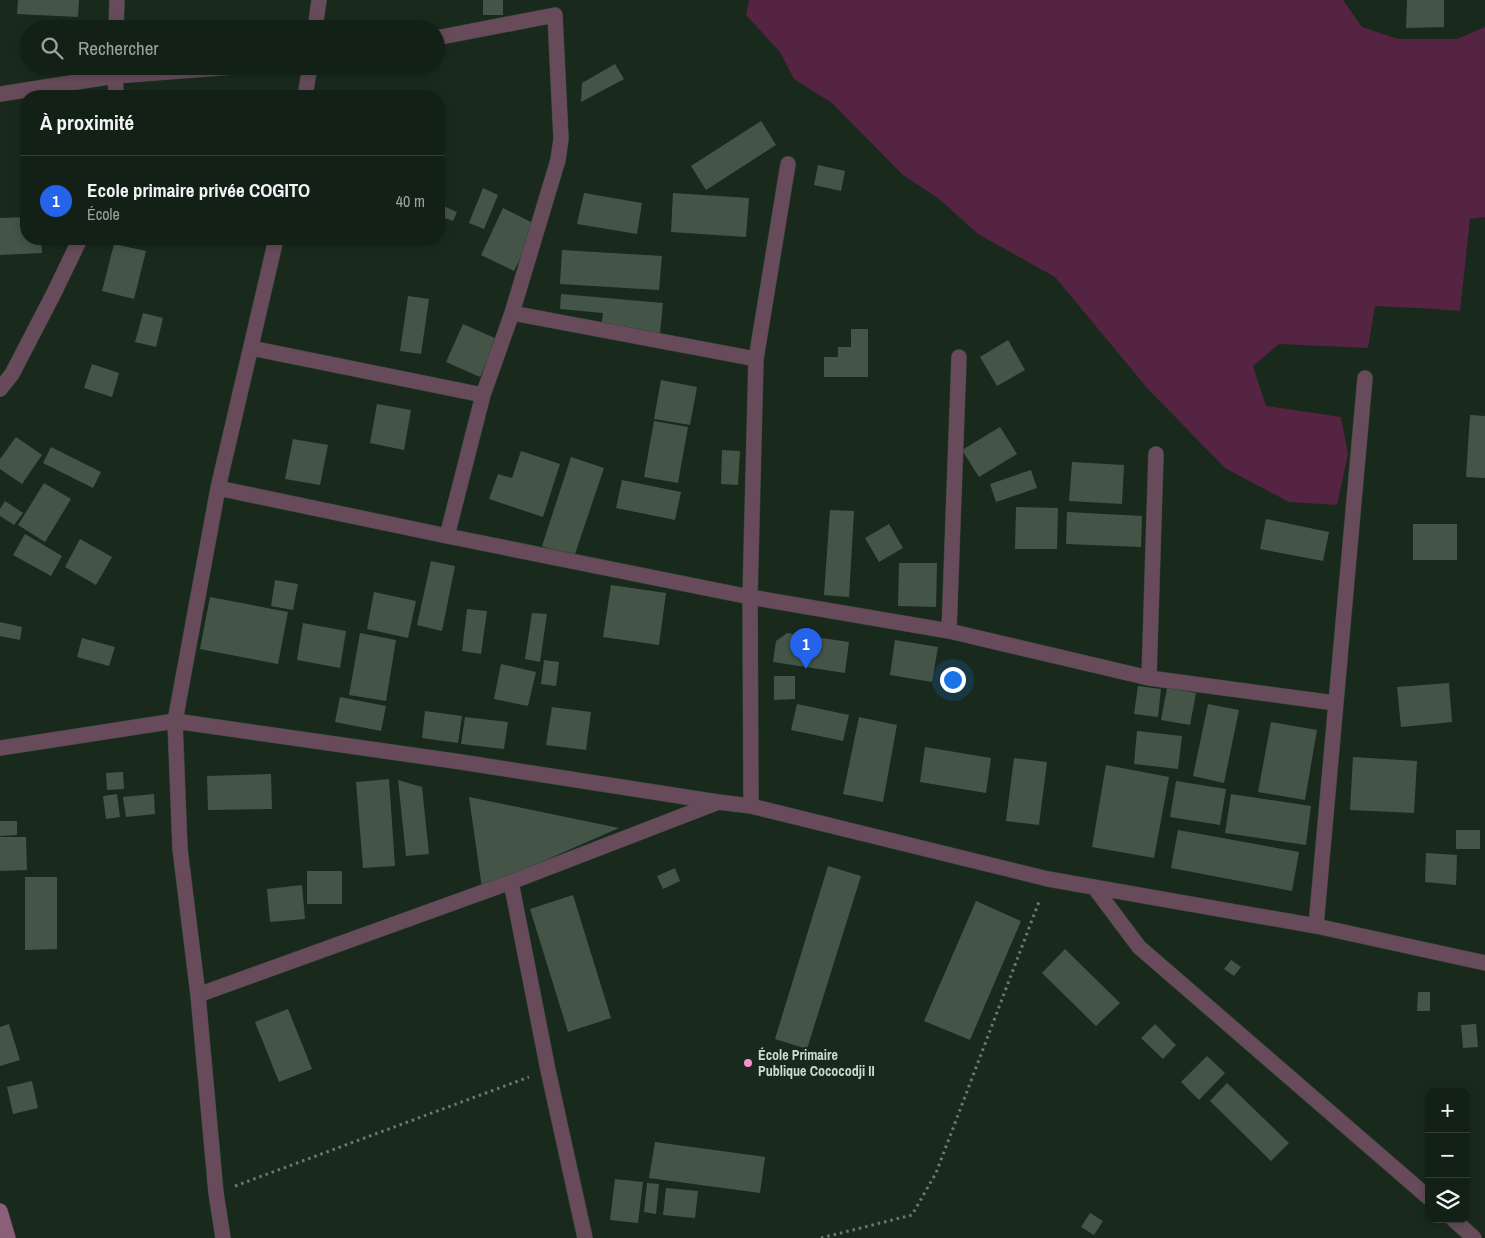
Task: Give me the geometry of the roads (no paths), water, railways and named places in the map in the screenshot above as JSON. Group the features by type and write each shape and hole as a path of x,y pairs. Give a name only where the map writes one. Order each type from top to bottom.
{"street":[{"path":"116,0 116,20"},
{"path":"316,20 319,0"},
{"path":"445,36 555,15 561,139 558,160 512,313 483,395 447,536"},
{"path":"0,94 95,75"},
{"path":"115,75 116,90"},
{"path":"306,90 308,75"},
{"path":"751,806 750,597 756,359 788,164"},
{"path":"0,389 12,374 77,245"},
{"path":"223,1238 216,1193 198,995 180,849 175,721 218,488 275,245"},
{"path":"512,313 756,359"},
{"path":"251,348 483,395"},
{"path":"949,631 959,358"},
{"path":"1316,926 1365,378"},
{"path":"1149,678 1156,454"},
{"path":"218,488 750,597 949,631 1149,678 1335,703"},
{"path":"0,748 175,721 461,762 751,806 1048,879 1316,926 1485,963"},
{"path":"198,995 511,882 718,802"},
{"path":"511,882 548,1070 585,1238"},
{"path":"1094,887 1139,947 1425,1195"},
{"path":"0,1211 8,1238"},
{"path":"1457,1223 1474,1238"}],"place":[{"name":"Ecole primaire privée COGITO","path":"806,669"},
{"name":"École Primaire Publique Cococodji II","path":"748,1063"}]}
